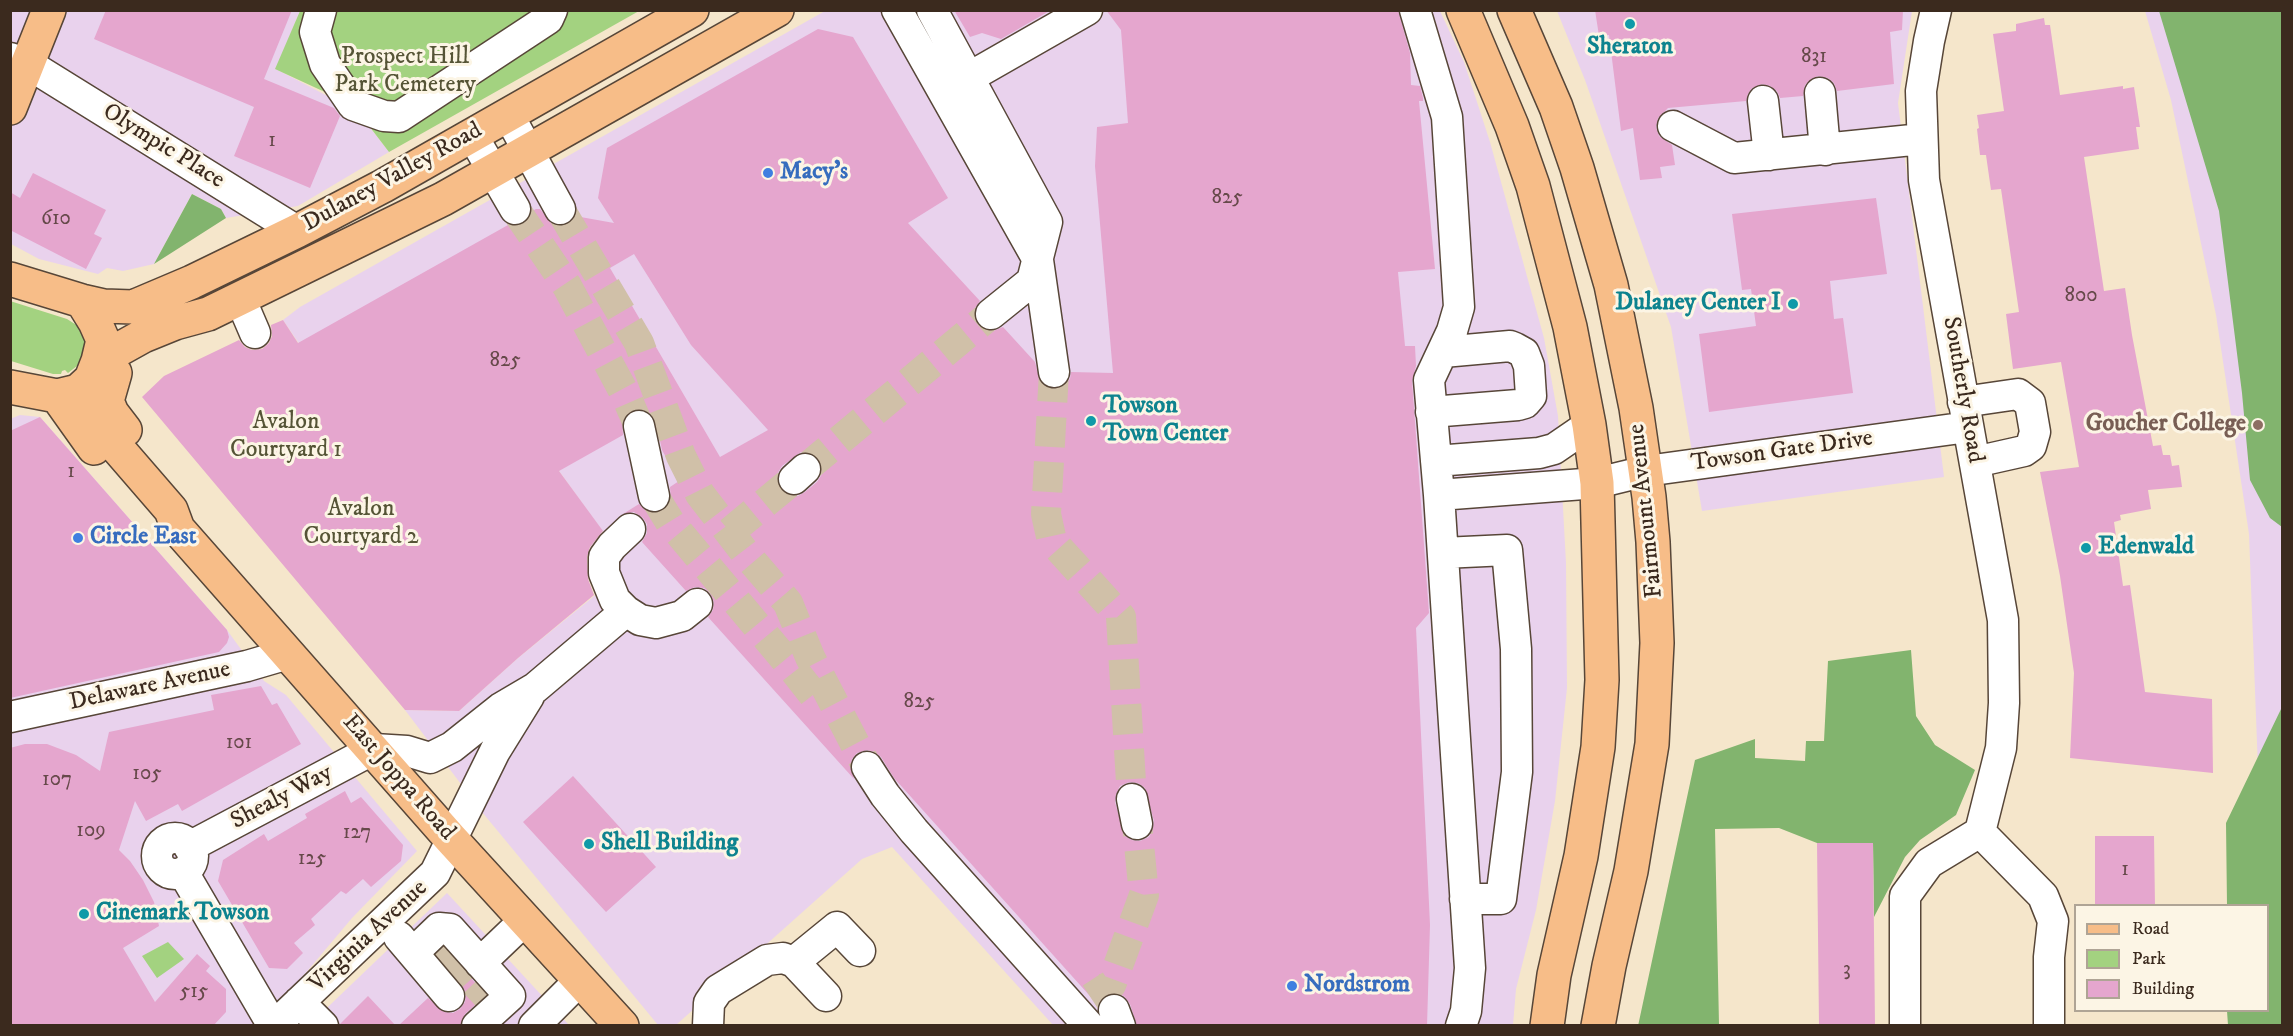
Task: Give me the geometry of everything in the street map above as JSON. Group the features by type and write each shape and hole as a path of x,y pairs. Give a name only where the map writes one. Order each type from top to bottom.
{"main road":[{"path":"10,108 19,61 49,10"},
{"name":"Dulaney Valley Road","path":"10,279 82,301 104,306 133,307 192,282 383,186 692,10"},
{"name":"Dulaney Valley Road","path":"89,379 143,336 175,323 208,314 432,204 777,10"},
{"name":"Fairmount Avenue","path":"1463,10 1512,126 1533,186 1570,327 1589,425 1597,483 1602,680 1598,747 1581,856 1554,975 1547,1026"},
{"name":"Fairmount Avenue","path":"1514,10 1556,107 1595,227 1624,344 1646,471 1653,542 1657,643 1652,744 1631,871 1598,1026"},
{"path":"10,387 89,379 103,340 82,301"},
{"name":"East Joppa Road","path":"89,379 101,456 158,521 177,529"},
{"name":"East Joppa Road","path":"89,379 92,411 106,436 171,510 177,529 374,749 451,839 622,1026"}],"street":[{"path":"321,10 315,32 325,64 353,105 384,116 399,117 548,20 552,10"},
{"path":"897,10 1038,260 1054,372"},
{"path":"932,10 1047,222 1032,281 991,314"},
{"path":"944,92 1087,10"},
{"path":"1415,10 1447,117 1459,307 1452,332 1429,380 1439,495 1470,968 1466,1011 1461,1026"},
{"name":"Southerly Road","path":"1936,10 1922,91 1924,180 2003,620 2004,703 2001,748 1980,832"},
{"name":"Olympic Place","path":"19,61 297,231"},
{"path":"1820,93 1825,150"},
{"path":"1763,100 1768,155"},
{"path":"508,114 560,210"},
{"path":"1673,126 1734,158 1922,139"},
{"path":"472,135 515,209"},
{"path":"240,298 255,333"},
{"path":"1431,412 1518,405 1525,403 1531,396 1529,366 1524,353 1515,348 1510,346 1443,352"},
{"name":"Towson Gate Drive","path":"1439,495 1597,483 1646,471 1966,415 2018,394 2030,403 2035,432 2031,446 2024,451 1975,462"},
{"path":"1436,461 1539,453 1554,449 1589,425"},
{"path":"639,426 654,496"},
{"path":"630,529 604,557 604,573 615,600 640,620 656,624 682,616 697,604"},
{"path":"1443,553 1507,550 1516,649 1517,772 1501,899 1465,899"},
{"path":"374,749 407,751 430,758 452,747 501,708 535,688 626,611"},
{"name":"Delaware Avenue","path":"10,717 247,666 288,654"},
{"name":"Virginia Avenue","path":"273,1026 435,873 495,751 535,688"},
{"name":"Shealy Way","path":"273,1026 186,859 374,749"},
{"path":"867,767 885,795 914,831 1097,1016"},
{"path":"1905,1026 1905,896 1929,863 1980,832 2043,896 2053,921 2049,957 2049,1026"},
{"path":"386,921 460,981 525,920"},
{"path":"794,962 837,927 860,951"},
{"path":"708,1026 709,1003 718,990 767,960 783,958 794,962 822,992"},
{"path":"534,1026 580,980"},
{"path":"299,1002 323,1026"}],"shaded area":[{"path":"10,11 300,11 276,69 358,112 389,152 298,206 226,218 221,209 192,194 154,264 123,271 107,268 98,274 39,259 11,244"},
{"name":"Towson Town Center","path":"825,11 1440,11 1464,62 1490,142 1544,338 1558,416 1566,563 1567,688 1555,801 1536,910 1516,989 1513,1025 1053,1025 892,847 862,859 676,1025 658,1025 482,812 405,710 459,711 518,658 598,593 591,577 588,560 591,546 603,532 559,471 327,385 283,320 300,307"},
{"path":"1557,11 1912,11 1898,103 1944,477 1702,511 1671,327 1585,80"},
{"name":"Goucher College","path":"2145,11 2282,11 2282,1025 2269,1011 2269,904 2258,769 2249,534 2216,315 2171,100"},
{"path":"20,415 40,417 227,630 264,681 286,695 417,851 352,918 272,1013 257,1025 11,1026 10,419"},
{"path":"447,893 569,1025 308,1026"}],"green space":[{"name":"Prospect Hill Park Cemetery","path":"300,11 639,11 389,152 353,105 275,69"},
{"name":"Goucher College","path":"2159,11 2282,11 2282,527 2270,518 2250,480 2242,393 2219,211"},
{"path":"192,194 221,209 226,218 154,264"},
{"path":"10,301 67,319 78,326 84,335 86,347 84,358 68,373 65,370 61,374 53,374 11,361"},
{"path":"1911,650 1916,716 1935,745 1975,770 1956,815 1920,840 1905,857 1874,917 1873,843 1817,843 1779,828 1715,829 1719,1025 1638,1026 1695,760 1755,739 1755,758 1805,761 1806,741 1824,741 1828,661"},
{"path":"2282,707 2282,1025 2228,1025 2227,1012 2269,1012 2269,904 2227,904 2226,823"},
{"path":"168,942 184,959 157,978 142,956"}],"building":[{"path":"106,10 292,10 264,79 334,108 340,116 310,188 234,156 254,107 94,39"},
{"path":"954,10 1051,10 1001,39 982,33 970,37"},
{"name":"Towson Town Center","path":"1106,10 1398,10 1410,53 1411,85 1420,86 1423,98 1423,101 1419,101 1435,269 1398,272 1405,346 1415,346 1416,366 1412,381 1429,613 1416,628 1430,925 1427,1026 1137,1026 1130,1004 1124,996 1117,993 1109,994 1101,999 1098,1005 894,778 881,757 867,750 857,753 850,767 854,779 708,617 713,610 714,602 710,593 704,588 695,587 686,591 642,542 647,533 647,524 643,518 634,512 623,514 639,504 649,513 658,513 665,509 671,501 670,487 679,481 662,450 656,422 645,410 636,409 627,414 622,421 623,435 559,471 603,531 590,547 587,557 588,579 594,595 459,711 405,710 142,397 164,376 239,340 245,347 252,350 262,349 269,343 272,336 271,325 283,320 298,343 508,225 523,224 536,209 540,209 551,223 559,226 569,224 575,216 614,223 598,198 607,148 818,29 853,37 948,198 908,223 980,301 975,308 974,316 978,325 985,330 993,331 1003,327 1035,362 1040,382 1048,388 1056,389 1064,386 1070,379 1071,372 1113,373 1095,166 1097,127 1128,123 1121,30","holes":["634,254 691,345 768,430 720,457 610,268","801,452 810,452 822,465 822,474 817,482 805,492 798,496 789,496 781,490 777,482 777,474 782,466","1129,782 1138,783 1145,788 1154,821 1149,837 1140,841 1131,840 1124,835 1115,802 1120,786"]},
{"path":"1595,10 1903,10 1902,30 1890,32 1894,84 1837,91 1834,83 1828,78 1818,76 1805,85 1803,96 1780,98 1777,91 1762,84 1752,88 1746,101 1668,108 1658,118 1656,127 1659,136 1672,145 1675,165 1660,167 1662,178 1640,180 1633,128 1621,131 1609,35 1599,36"},
{"path":"2044,18 2045,25 2050,25 2060,95 2123,86 2123,89 2134,87 2140,127 2136,127 2139,149 2084,157 2104,291 2125,288 2153,446 2161,445 2163,455 2170,455 2172,466 2179,465 2182,487 2148,490 2151,509 2120,515 2121,520 2114,522 2123,586 2130,585 2145,692 2212,699 2213,773 2070,758 2074,673 2060,576 2040,472 2079,467 2061,362 2013,369 2006,314 2019,312 2001,189 1991,190 1986,155 1980,155 1977,129 1979,128 1977,115 2004,111 1993,34 2016,31 2016,24"},
{"path":"33,173 106,210 94,234 102,238 86,269 10,230 10,192 20,198"},
{"name":"Dulaney Center I","path":"1876,198 1887,274 1830,281 1834,319 1843,318 1853,393 1709,412 1699,334 1756,326 1751,289 1742,290 1732,214"},
{"name":"Circle East","path":"40,417 227,630 229,637 227,643 219,652 10,698 10,431"},
{"path":"261,686 272,705 277,703 301,744 182,811 178,804 146,821 135,801 119,850 143,880 154,902 159,926 123,948 155,1002 197,954 210,966 206,971 226,989 226,1012 213,1026 10,1026 10,748 25,744 47,744 76,755 100,771 109,732 214,710 211,695"},
{"name":"Shell Building","path":"573,776 656,867 606,912 523,822"},
{"path":"345,791 351,803 361,797 403,845 401,861 371,887 363,879 346,894 341,891 311,919 315,925 294,943 303,953 287,969 269,968 218,881 223,860 264,834 268,841 307,818 305,814"},
{"path":"2095,836 2154,836 2155,904 2095,904"},
{"path":"1817,843 1873,843 1875,1026 1819,1026"},
{"path":"444,948 486,995 465,1014 460,1026 398,1026 428,998 444,1012 453,1013 465,1002 466,994 462,985 436,954"},
{"path":"368,996 396,1026 340,1026 340,1024"}],"tunnel":[{"path":"515,209 567,286 626,396 639,426"},
{"path":"560,209 639,343 681,456 700,494 746,554 788,603 810,657 867,767"},
{"path":"805,469 991,314"},
{"path":"1054,372 1046,514 1052,541 1121,617 1132,799"},
{"path":"730,532 794,479"},
{"path":"654,496 670,522 815,697"},
{"path":"1091,998 1111,985 1144,895 1137,824"},
{"path":"434,961 451,946"},
{"path":"450,978 467,963"},
{"path":"474,1004 491,988"}],"place":[{"name":"Sheraton","path":"1630,24"},
{"name":"Macy's","path":"768,173"},
{"name":"Dulaney Center I","path":"1793,304"},
{"name":"Towson Town Center","path":"1091,421"},
{"name":"Goucher College","path":"2258,425"},
{"name":"Circle East","path":"78,538"},
{"name":"Edenwald","path":"2086,548"},
{"name":"Shell Building","path":"589,844"},
{"name":"Cinemark Towson","path":"84,914"},
{"name":"Nordstrom","path":"1292,986"}],"park label":[{"name":"Avalon Courtyard 1","path":"286,437"},
{"name":"Avalon Courtyard 2","path":"361,524"}]}
